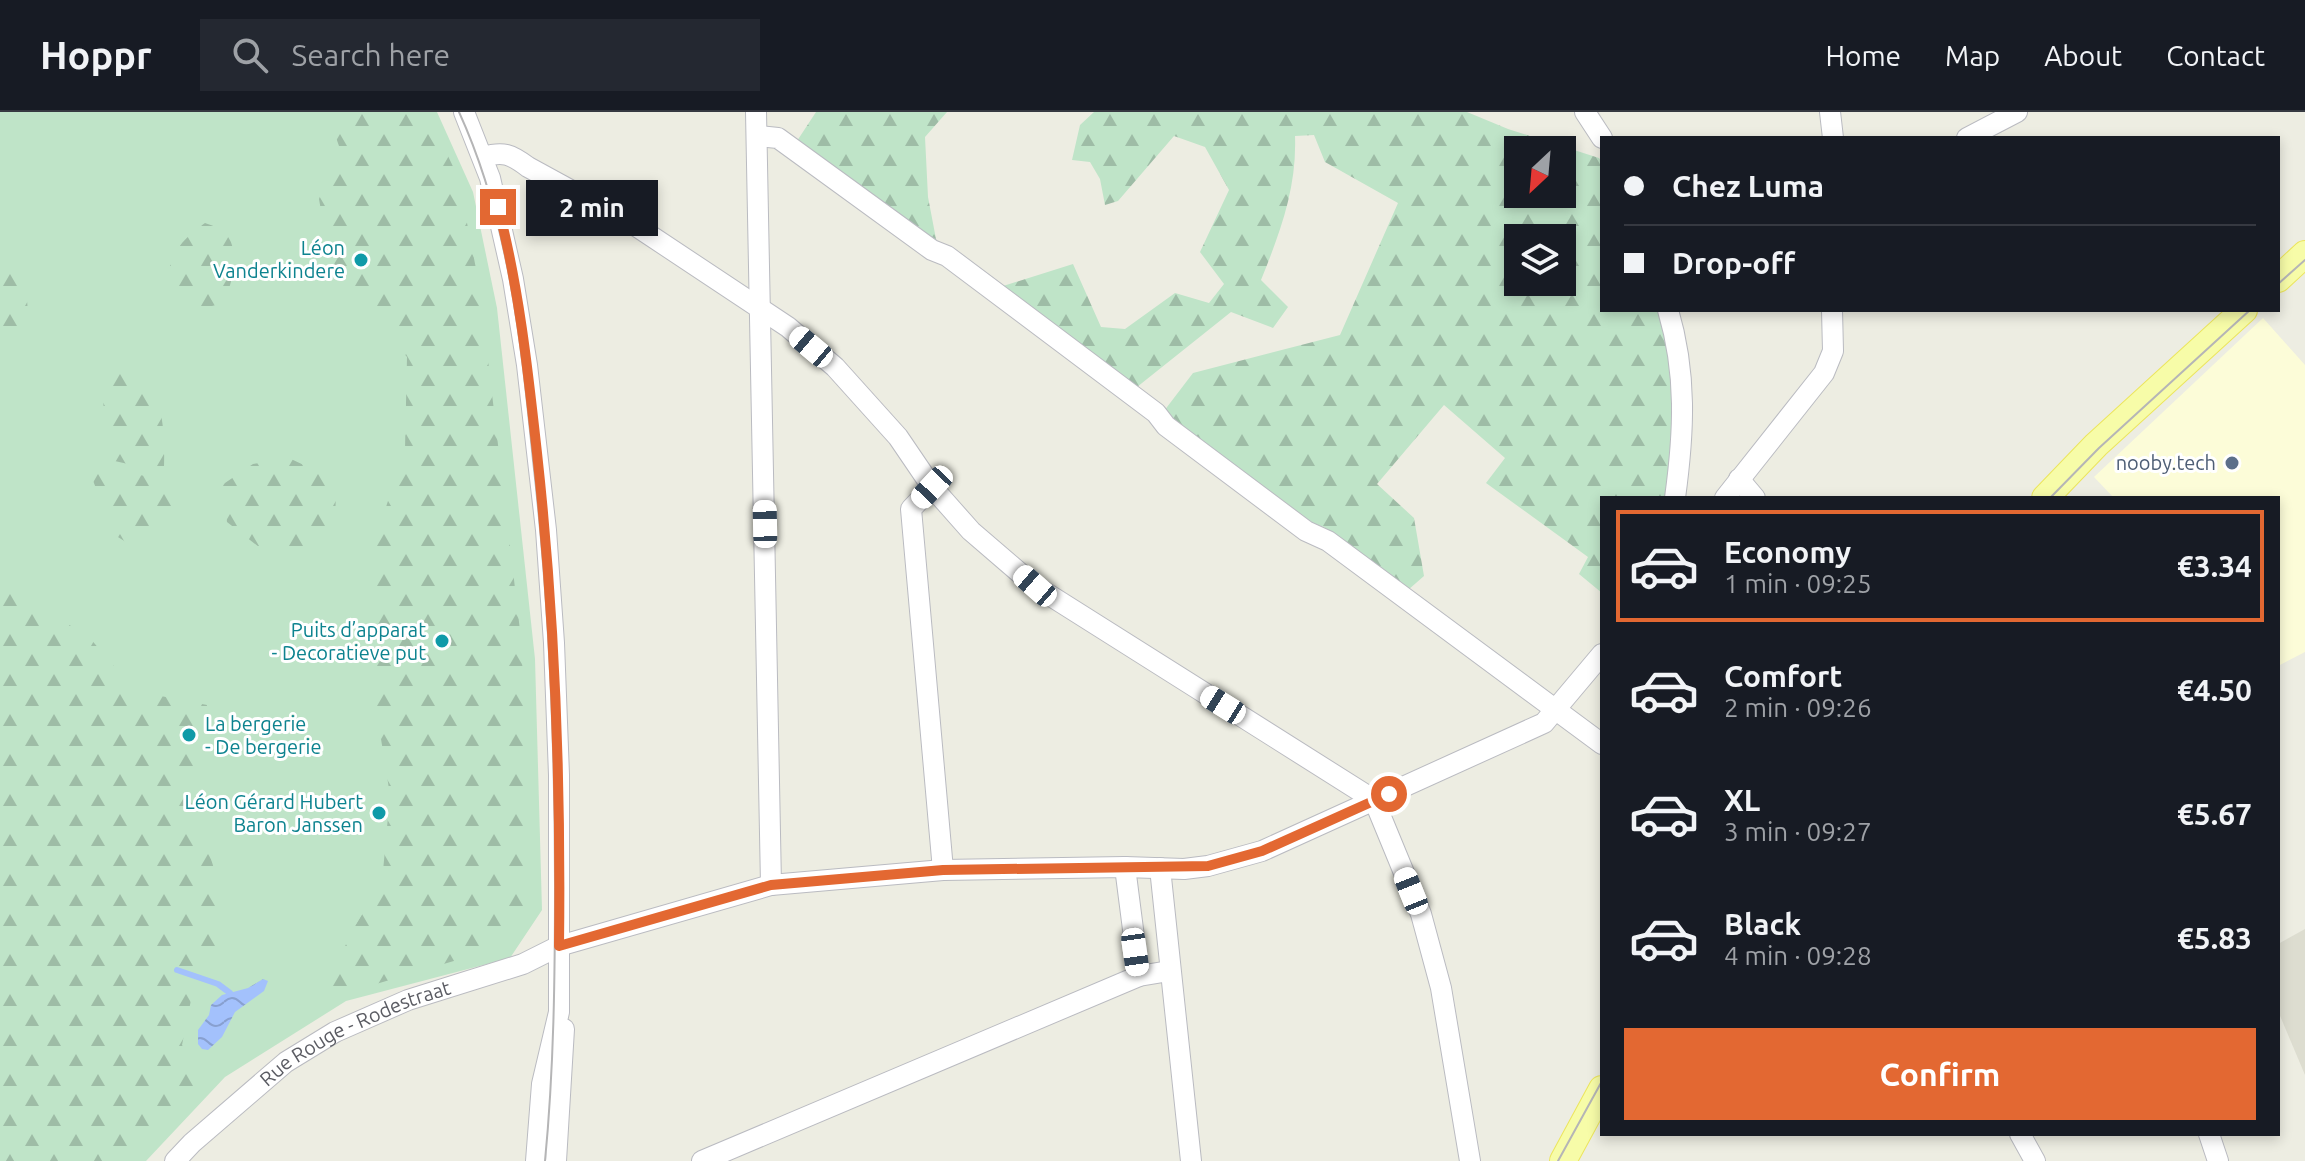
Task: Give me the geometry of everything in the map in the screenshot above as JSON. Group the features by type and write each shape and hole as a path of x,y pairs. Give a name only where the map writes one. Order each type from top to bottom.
{"main road":[{"path":"2280,277 2305,254"},
{"path":"2047,496 2096,445 2242,312"},
{"path":"1563,1161 1600,1093"}],"street":[{"path":"464,112 483,157 504,230 525,351 546,530 554,643 559,775 559,1015 542,1084 536,1161"},
{"path":"756,112 771,885"},
{"path":"1585,112 1601,136"},
{"path":"1830,112 1833,136"},
{"path":"1971,136 2017,112"},
{"path":"758,136 778,138 932,250 947,256 1156,413 1166,426 1306,531 1328,541 1600,742"},
{"path":"483,157 501,151 512,155 528,167 636,226 788,327 835,367 898,437 932,487 971,531 1035,586 1374,800 1421,914 1441,988 1470,1161"},
{"path":"490,178 528,167"},
{"path":"1669,312 1684,388 1682,451 1675,496"},
{"path":"1726,496 1824,373 1833,351 1832,312"},
{"path":"1739,479 1753,496"},
{"path":"932,487 911,509 943,870"},
{"name":"Rue Rouge - Rodestraat","path":"175,1161 286,1062 335,1032 408,1000 523,964 559,946 771,885 943,870 1208,866 1262,851 1544,723 1600,656"},
{"path":"1125,867 1139,976"},
{"path":"1160,868 1191,1161"},
{"path":"702,1161 1139,976 1169,971"},
{"path":"556,1161 564,1023 559,1015"},
{"path":"2021,1136 2035,1161"},
{"path":"2210,1136 2218,1161"}],"shaded area":[{"path":"2263,318 2305,365 2305,652 2280,665 2280,496 2112,496 2094,477"},
{"path":"2305,929 2305,1075 2280,1016 2280,943"}],"green space":[{"path":"0,112 437,112 473,192 497,308 535,659 542,910 510,958 346,1001 225,1077 146,1161 0,1161"},
{"path":"327,112 427,112 458,177 479,284 521,639 529,786 528,905 501,947 366,987 321,995 355,926 382,882 390,795 369,664 369,559 405,449 407,357 331,269 319,199 339,146"},
{"path":"816,112 947,112 925,137 928,197 936,239 923,236 797,141"},
{"path":"1094,112 1467,112 1530,136 1504,136 1504,208 1576,208 1576,151 1599,158 1600,312 1659,312 1676,395 1673,455 1666,496 1600,496 1600,591 1579,574 1588,557 1486,483 1505,458 1444,405 1377,484 1414,518 1424,576 1408,590 1324,527 1303,520 1164,411 1193,373 1340,335 1398,203 1325,162 1314,135 1295,136 1290,192 1281,227 1261,280 1288,307 1273,328 1231,312 1137,387 1000,287 1073,264 1101,327 1125,329 1175,293 1209,303 1224,284 1200,252 1229,190 1205,147 1174,136 1118,201 1105,205 1100,179 1090,162 1072,160 1080,125"},
{"path":"205,223 222,230 232,246 234,265 227,295 224,303 200,309 176,307 169,282 172,259 185,240"},
{"path":"0,246 21,279 27,299 26,317 17,330 4,340 0,339"},
{"path":"126,357 155,395 164,435 164,468 141,467 106,459 103,395 108,365"},
{"path":"291,459 328,481 336,499 327,542 296,560 259,547 227,522 222,485 253,464"},
{"path":"88,467 165,479 178,477 175,510 169,526 158,537 151,539 126,542 113,534"},
{"path":"0,571 35,604 89,637 135,691 207,705 192,800 218,881 216,951 193,990 182,1045 206,1085 167,1120 130,1161 0,1161"}],"water":[{"path":"263,979 268,981 264,991 235,1012 222,1037 208,1050 202,1049 198,1044 198,1030 209,1015 211,1005 222,995 248,988"}],"waterway":[{"path":"177,970 218,984 230,993"}],"tram line":[{"path":"459,112 490,196 510,283 539,513 552,724 555,883 553,1022 545,1161"},
{"path":"2280,282 2305,260"},
{"path":"2052,496 2099,448 2248,312"},
{"path":"1558,1161 1600,1085"}],"place":[{"name":"Léon Vanderkindere","path":"361,260"},
{"name":"nooby.tech","path":"2232,463"},
{"name":"Puits d’apparat - Decoratieve put","path":"442,641"},
{"name":"La bergerie - De bergerie","path":"189,735"},
{"name":"Léon Gérard Hubert Baron Janssen","path":"379,813"}],"route":[{"path":"498,207 527,365 546,530 559,775 559,946 771,885 943,870 1184,869 1208,866 1262,851 1389,794"}]}
